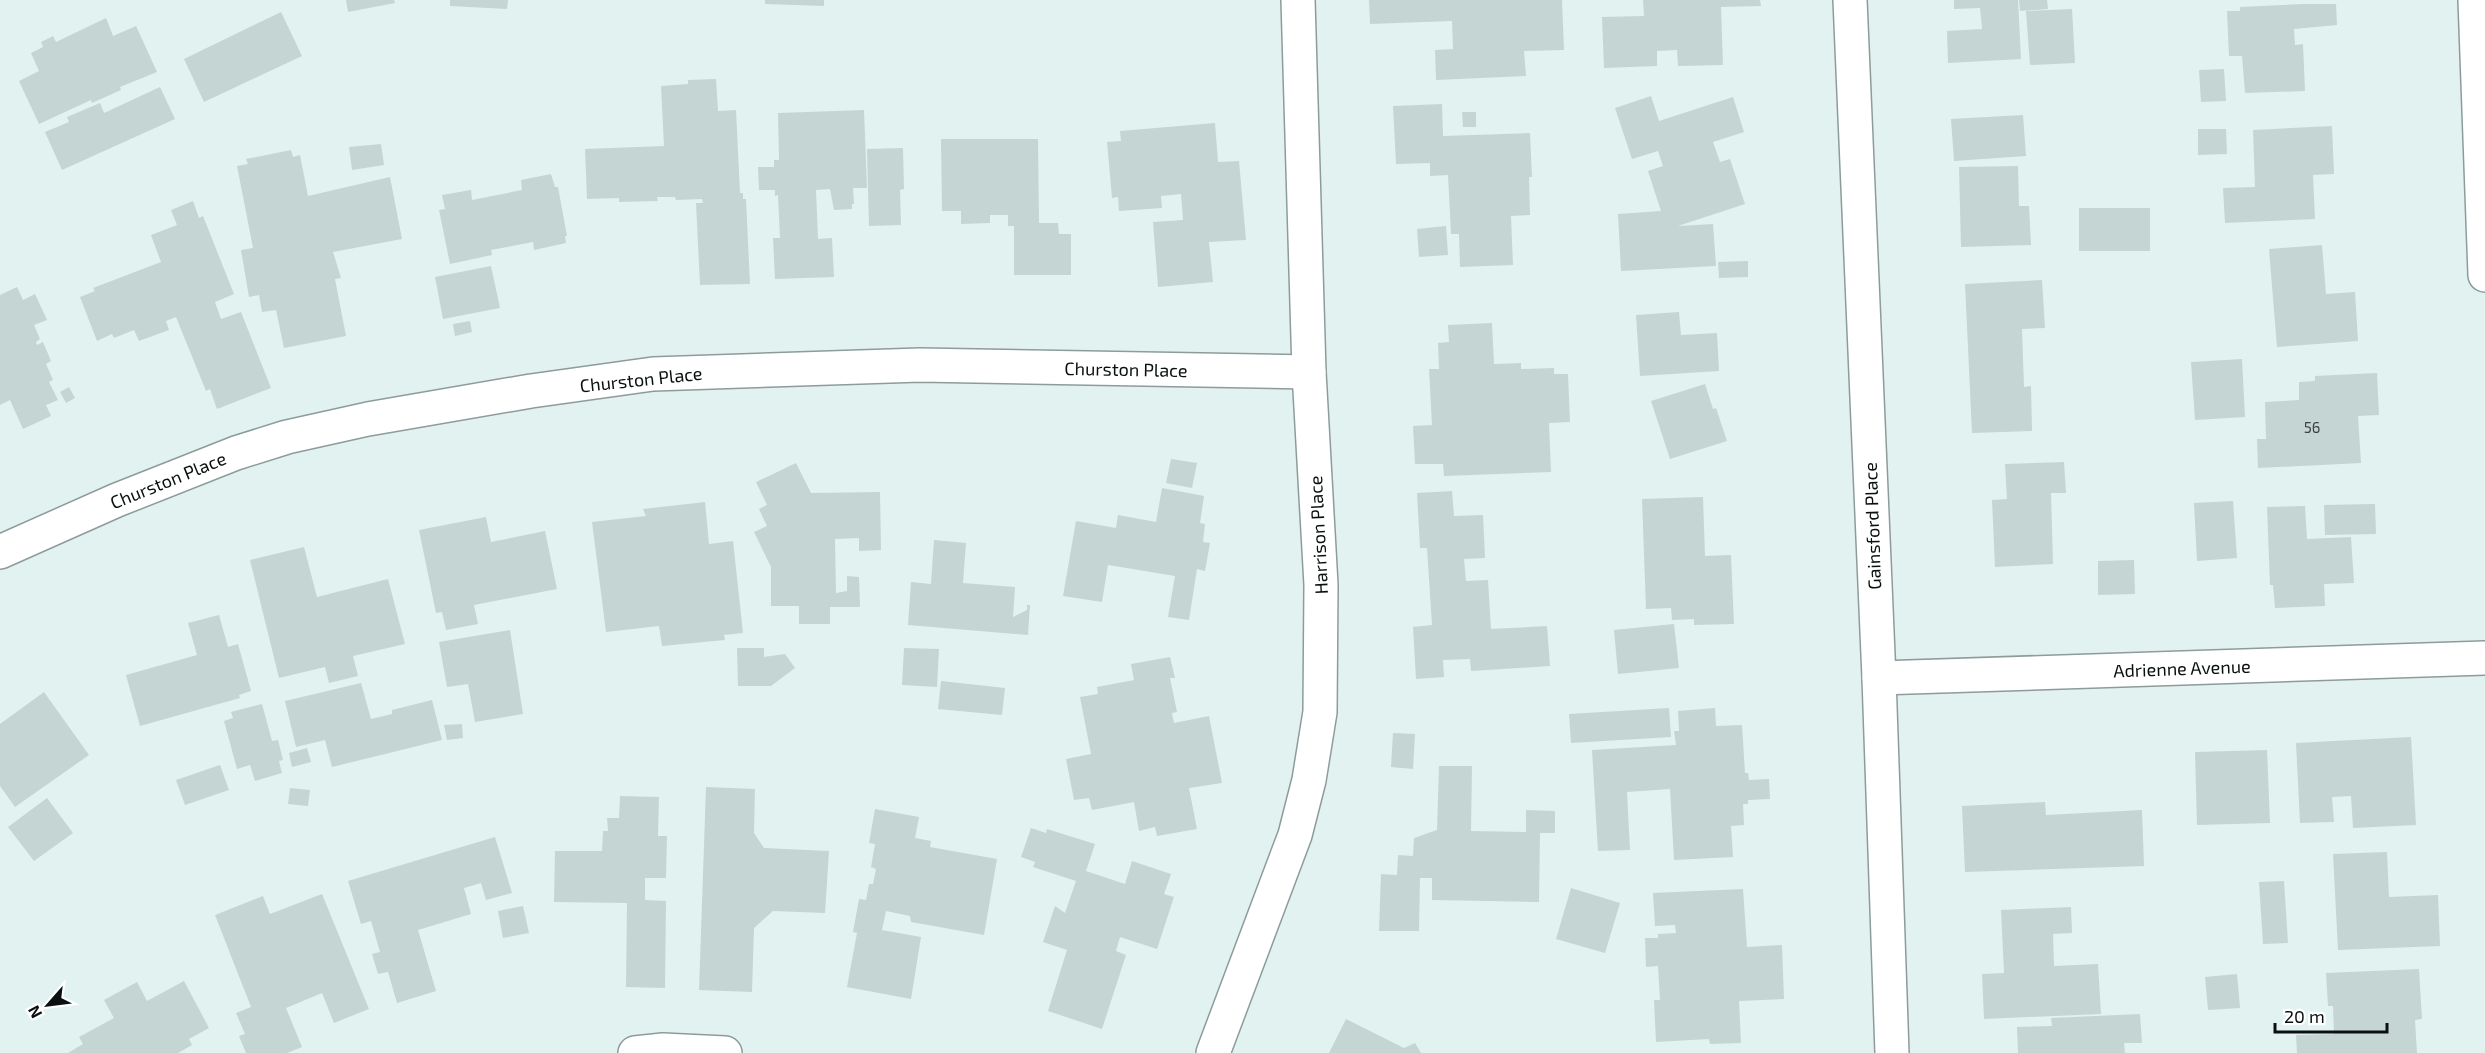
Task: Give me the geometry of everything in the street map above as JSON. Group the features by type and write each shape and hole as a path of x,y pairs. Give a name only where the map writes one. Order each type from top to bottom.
{"street":[{"name":"Harrison Place","path":"1213,1053 1295,836 1309,780 1320,712 1321,585 1309,372 1298,0"},
{"name":"Gainsford Place","path":"1850,0 1879,678 1892,1053"},
{"path":"2475,0 2485,275"},
{"name":"Churston Place","path":"0,552 128,496 236,453 287,437 368,419 642,375 920,366 1309,372"},
{"name":"Adrienne Avenue","path":"1879,678 2485,658"},
{"path":"635,1053 663,1050 724,1053"}],"building":[{"path":"346,0 394,0 395,3 348,12"},
{"path":"450,0 508,0 507,9 450,6"},
{"path":"765,0 824,0 824,6 765,4"},
{"path":"1369,0 1562,0 1564,50 1524,51 1526,76 1436,80 1435,50 1453,49 1452,21 1370,24"},
{"path":"1643,0 1760,0 1761,6 1721,7 1723,65 1678,66 1677,50 1657,51 1657,66 1604,68 1602,17 1644,16"},
{"path":"1954,0 2018,0 2021,59 1948,63 1947,31 1982,29 1980,8 1954,9"},
{"path":"2019,0 2047,0 2048,9 2020,11"},
{"path":"2336,4 2337,25 2294,29 2295,45 2303,44 2305,91 2245,93 2242,56 2229,56 2227,11 2240,11 2240,7"},
{"path":"2072,9 2075,63 2030,65 2026,11"},
{"path":"281,12 302,56 204,102 184,59"},
{"path":"106,18 113,36 136,26 157,72 120,87 121,90 92,103 91,100 39,124 19,81 39,71 31,53 43,47 41,42 53,36 56,42"},
{"path":"2224,69 2226,101 2201,102 2199,70"},
{"path":"716,79 718,111 736,110 740,193 743,193 743,199 746,199 750,284 700,285 696,203 703,203 702,199 676,200 675,197 657,197 658,201 619,202 619,198 587,199 585,149 664,146 661,86 688,84 688,80"},
{"path":"160,87 175,119 62,170 45,132 69,122 67,117 100,103 104,113"},
{"path":"1651,96 1659,121 1733,97 1744,132 1713,142 1720,162 1730,159 1745,204 1678,226 1713,224 1716,266 1621,271 1618,214 1661,211 1648,171 1663,166 1658,151 1632,159 1615,108"},
{"path":"1442,104 1443,136 1530,133 1532,177 1529,177 1530,215 1511,216 1513,265 1460,267 1459,234 1451,234 1448,175 1430,176 1430,163 1396,164 1393,106"},
{"path":"864,110 867,188 853,188 852,209 834,210 830,189 816,190 818,239 832,238 834,277 775,279 773,238 780,238 778,195 775,196 775,190 759,190 758,167 774,167 774,160 779,160 778,113"},
{"path":"1462,112 1476,112 1476,127 1463,127"},
{"path":"2023,115 2026,156 1954,161 1951,119"},
{"path":"1215,123 1218,162 1239,161 1246,240 1209,242 1213,282 1158,287 1153,222 1183,220 1181,194 1161,196 1162,208 1119,211 1118,197 1112,198 1107,142 1121,141 1120,131"},
{"path":"2332,126 2334,174 2313,175 2315,219 2225,223 2223,188 2255,187 2253,130"},
{"path":"2198,129 2226,129 2227,154 2198,155"},
{"path":"941,139 1038,139 1039,223 1058,223 1059,234 1071,234 1071,275 1014,275 1014,226 1008,226 1008,215 990,215 990,223 961,224 961,211 942,211"},
{"path":"381,144 384,165 352,170 349,147"},
{"path":"903,148 904,189 900,190 901,225 869,226 867,149"},
{"path":"291,150 293,157 300,155 308,196 390,177 402,239 333,252 341,278 335,279 346,336 284,348 276,310 262,312 259,295 249,297 241,250 253,248 237,166 248,164 246,159"},
{"path":"2018,166 2019,206 2029,206 2031,245 1961,247 1959,167"},
{"path":"551,174 555,187 558,187 567,236 565,236 566,243 534,250 533,242 491,250 492,255 450,264 439,210 445,209 442,195 471,190 472,200 522,190 521,180"},
{"path":"193,201 199,218 203,216 234,294 215,302 221,319 241,312 271,388 217,409 210,389 206,391 176,317 166,321 169,330 139,341 134,330 114,338 112,334 97,341 80,297 95,291 93,288 161,262 151,235 177,225 171,210"},
{"path":"2079,208 2150,208 2150,251 2079,251"},
{"path":"1446,226 1448,255 1419,257 1417,229"},
{"path":"2322,245 2326,294 2355,292 2358,341 2277,347 2269,249"},
{"path":"1748,261 1748,277 1719,278 1718,262"},
{"path":"491,266 500,308 443,319 435,277"},
{"path":"2042,280 2045,328 2022,329 2024,387 2031,386 2032,431 1972,433 1965,284"},
{"path":"17,287 23,300 35,294 47,320 34,325 40,339 36,342 37,345 43,342 51,361 46,364 53,380 49,382 58,400 46,405 51,416 23,429 10,400 0,405 0,295"},
{"path":"1679,312 1681,335 1717,333 1719,371 1640,376 1636,315"},
{"path":"470,321 472,332 455,336 453,324"},
{"path":"1492,323 1494,364 1521,363 1521,369 1554,368 1554,374 1568,374 1570,422 1549,423 1551,472 1444,476 1443,464 1415,464 1413,426 1432,425 1429,369 1439,369 1438,343 1449,342 1448,325"},
{"path":"2242,359 2245,417 2195,420 2191,362"},
{"path":"2377,373 2379,415 2358,416 2361,463 2258,468 2257,439 2266,439 2265,402 2299,400 2299,382 2315,381 2315,376"},
{"path":"1705,384 1727,441 1670,459 1651,401"},
{"path":"69,387 75,398 66,403 60,392"},
{"path":"1171,459 1197,463 1192,488 1166,483"},
{"path":"2064,462 2066,493 2051,493 2053,564 1995,567 1992,500 2007,499 2005,464"},
{"path":"796,463 811,493 880,492 881,550 859,551 859,538 835,539 836,593 847,591 847,576 859,577 860,607 830,607 830,624 799,624 799,606 771,606 771,567 754,532 767,526 759,509 767,505 756,482"},
{"path":"1162,488 1204,496 1200,523 1205,524 1203,542 1210,543 1205,571 1197,569 1189,620 1168,617 1175,576 1108,565 1102,602 1063,596 1076,521 1116,528 1118,515 1156,522"},
{"path":"1452,491 1454,516 1483,515 1485,558 1464,559 1466,581 1488,580 1491,629 1547,626 1550,666 1471,671 1470,659 1443,660 1444,677 1416,679 1413,627 1432,625 1427,548 1420,548 1417,493"},
{"path":"1703,497 1705,556 1731,555 1734,624 1694,625 1694,619 1672,620 1671,608 1646,609 1642,499"},
{"path":"2233,501 2237,558 2197,561 2194,503"},
{"path":"705,502 709,544 733,541 743,633 724,635 725,640 662,646 659,626 606,632 592,522 646,516 643,509"},
{"path":"2375,504 2376,534 2325,535 2324,505"},
{"path":"2305,506 2307,539 2351,537 2354,583 2324,584 2325,606 2275,608 2273,585 2270,585 2267,507"},
{"path":"486,517 491,542 545,531 557,589 474,605 478,624 446,630 442,612 436,613 419,530"},
{"path":"934,540 966,543 963,583 1015,587 1013,617 1027,610 1027,605 1030,605 1028,635 908,625 911,582 931,584"},
{"path":"304,547 317,597 388,579 405,644 353,656 358,676 329,683 325,667 279,678 250,560"},
{"path":"2134,560 2135,594 2098,595 2098,561"},
{"path":"219,615 228,647 238,644 251,691 239,695 240,698 140,726 126,675 197,655 188,623"},
{"path":"1674,624 1679,668 1618,674 1614,630"},
{"path":"510,630 523,714 475,722 468,684 447,687 439,642"},
{"path":"737,648 764,648 764,657 785,654 795,668 771,686 738,686"},
{"path":"904,648 939,649 937,687 902,685"},
{"path":"1170,657 1175,678 1170,678 1177,712 1172,713 1174,723 1209,716 1222,783 1189,788 1197,829 1157,836 1155,827 1139,831 1134,802 1092,810 1089,798 1074,800 1066,759 1091,754 1080,697 1098,694 1097,687 1134,680 1131,664"},
{"path":"941,681 1005,688 1002,715 938,709"},
{"path":"361,683 371,719 392,714 392,710 432,700 442,740 332,767 325,740 296,747 285,701"},
{"path":"44,692 89,755 15,807 0,786 0,724"},
{"path":"262,704 272,741 278,740 283,760 279,761 282,773 255,781 250,765 237,769 224,721 233,718 231,712"},
{"path":"1669,708 1671,737 1571,743 1569,714"},
{"path":"1715,708 1716,726 1742,725 1745,773 1748,773 1749,780 1769,779 1770,799 1748,800 1748,804 1743,804 1744,825 1731,826 1733,857 1674,860 1670,789 1627,792 1630,850 1598,851 1592,750 1676,745 1674,731 1679,731 1678,711"},
{"path":"462,724 463,738 447,740 444,725"},
{"path":"1393,733 1415,734 1413,769 1391,767"},
{"path":"2411,737 2416,825 2353,828 2351,796 2332,797 2334,822 2300,823 2296,743"},
{"path":"307,748 311,762 292,767 289,753"},
{"path":"2267,750 2270,823 2197,825 2195,752"},
{"path":"220,765 229,790 185,805 176,780"},
{"path":"1439,766 1472,766 1471,831 1526,832 1526,810 1555,811 1555,833 1540,833 1539,902 1432,900 1432,878 1420,878 1419,931 1379,931 1381,874 1397,875 1398,855 1413,856 1414,838 1437,830"},
{"path":"706,787 755,789 754,833 764,848 829,851 825,913 773,911 754,928 752,992 699,990"},
{"path":"290,788 310,790 308,806 288,804"},
{"path":"620,796 659,797 658,836 667,836 666,878 645,878 645,900 666,901 665,988 626,987 627,903 554,902 555,851 602,851 603,831 608,831 607,818 619,818"},
{"path":"47,798 73,833 34,861 8,827"},
{"path":"2045,802 2046,815 2142,810 2144,866 1965,872 1962,806"},
{"path":"875,809 919,817 915,838 931,841 930,847 997,859 984,935 911,922 910,916 886,911 882,930 921,937 911,999 847,987 857,933 853,932 859,899 866,900 869,884 873,884 876,869 871,867 875,844 869,843"},
{"path":"1031,828 1046,833 1047,829 1095,844 1086,871 1125,884 1132,861 1171,874 1164,894 1174,897 1157,949 1120,937 1116,951 1126,955 1102,1029 1048,1011 1067,950 1043,942 1055,906 1065,913 1076,881 1033,867 1035,862 1021,857"},
{"path":"495,837 512,893 486,900 481,883 464,888 471,914 418,930 436,991 397,1003 388,972 378,974 372,954 380,952 371,921 361,924 348,881"},
{"path":"2387,852 2389,897 2438,895 2440,946 2338,950 2333,854"},
{"path":"2284,881 2288,943 2263,944 2259,882"},
{"path":"1571,888 1620,903 1605,953 1556,939"},
{"path":"1743,889 1747,947 1782,945 1784,999 1739,1001 1741,1043 1710,1044 1709,1039 1656,1042 1654,1000 1660,1000 1658,966 1646,967 1645,938 1658,938 1658,934 1676,933 1675,925 1655,926 1653,893"},
{"path":"322,894 369,1009 334,1023 322,993 286,1008 302,1047 287,1053 246,1053 239,1036 245,1034 236,1013 251,1007 215,915 263,896 270,914"},
{"path":"523,906 529,933 503,938 498,911"},
{"path":"2071,907 2072,933 2053,934 2054,966 2098,964 2101,1014 1984,1019 1982,974 2004,973 2001,910"},
{"path":"2419,969 2422,1019 2415,1020 2417,1053 2297,1053 2296,1035 2334,1034 2333,1006 2328,1006 2326,973"},
{"path":"2237,974 2240,1008 2208,1010 2205,977"},
{"path":"184,981 209,1028 189,1039 192,1045 178,1053 68,1053 83,1044 79,1037 114,1018 104,1000 137,982 147,1001"},
{"path":"2140,1014 2142,1043 2124,1043 2125,1053 2018,1053 2017,1027 2052,1026 2051,1018"},
{"path":"1346,1019 1404,1048 1415,1043 1421,1053 1329,1053"}]}
